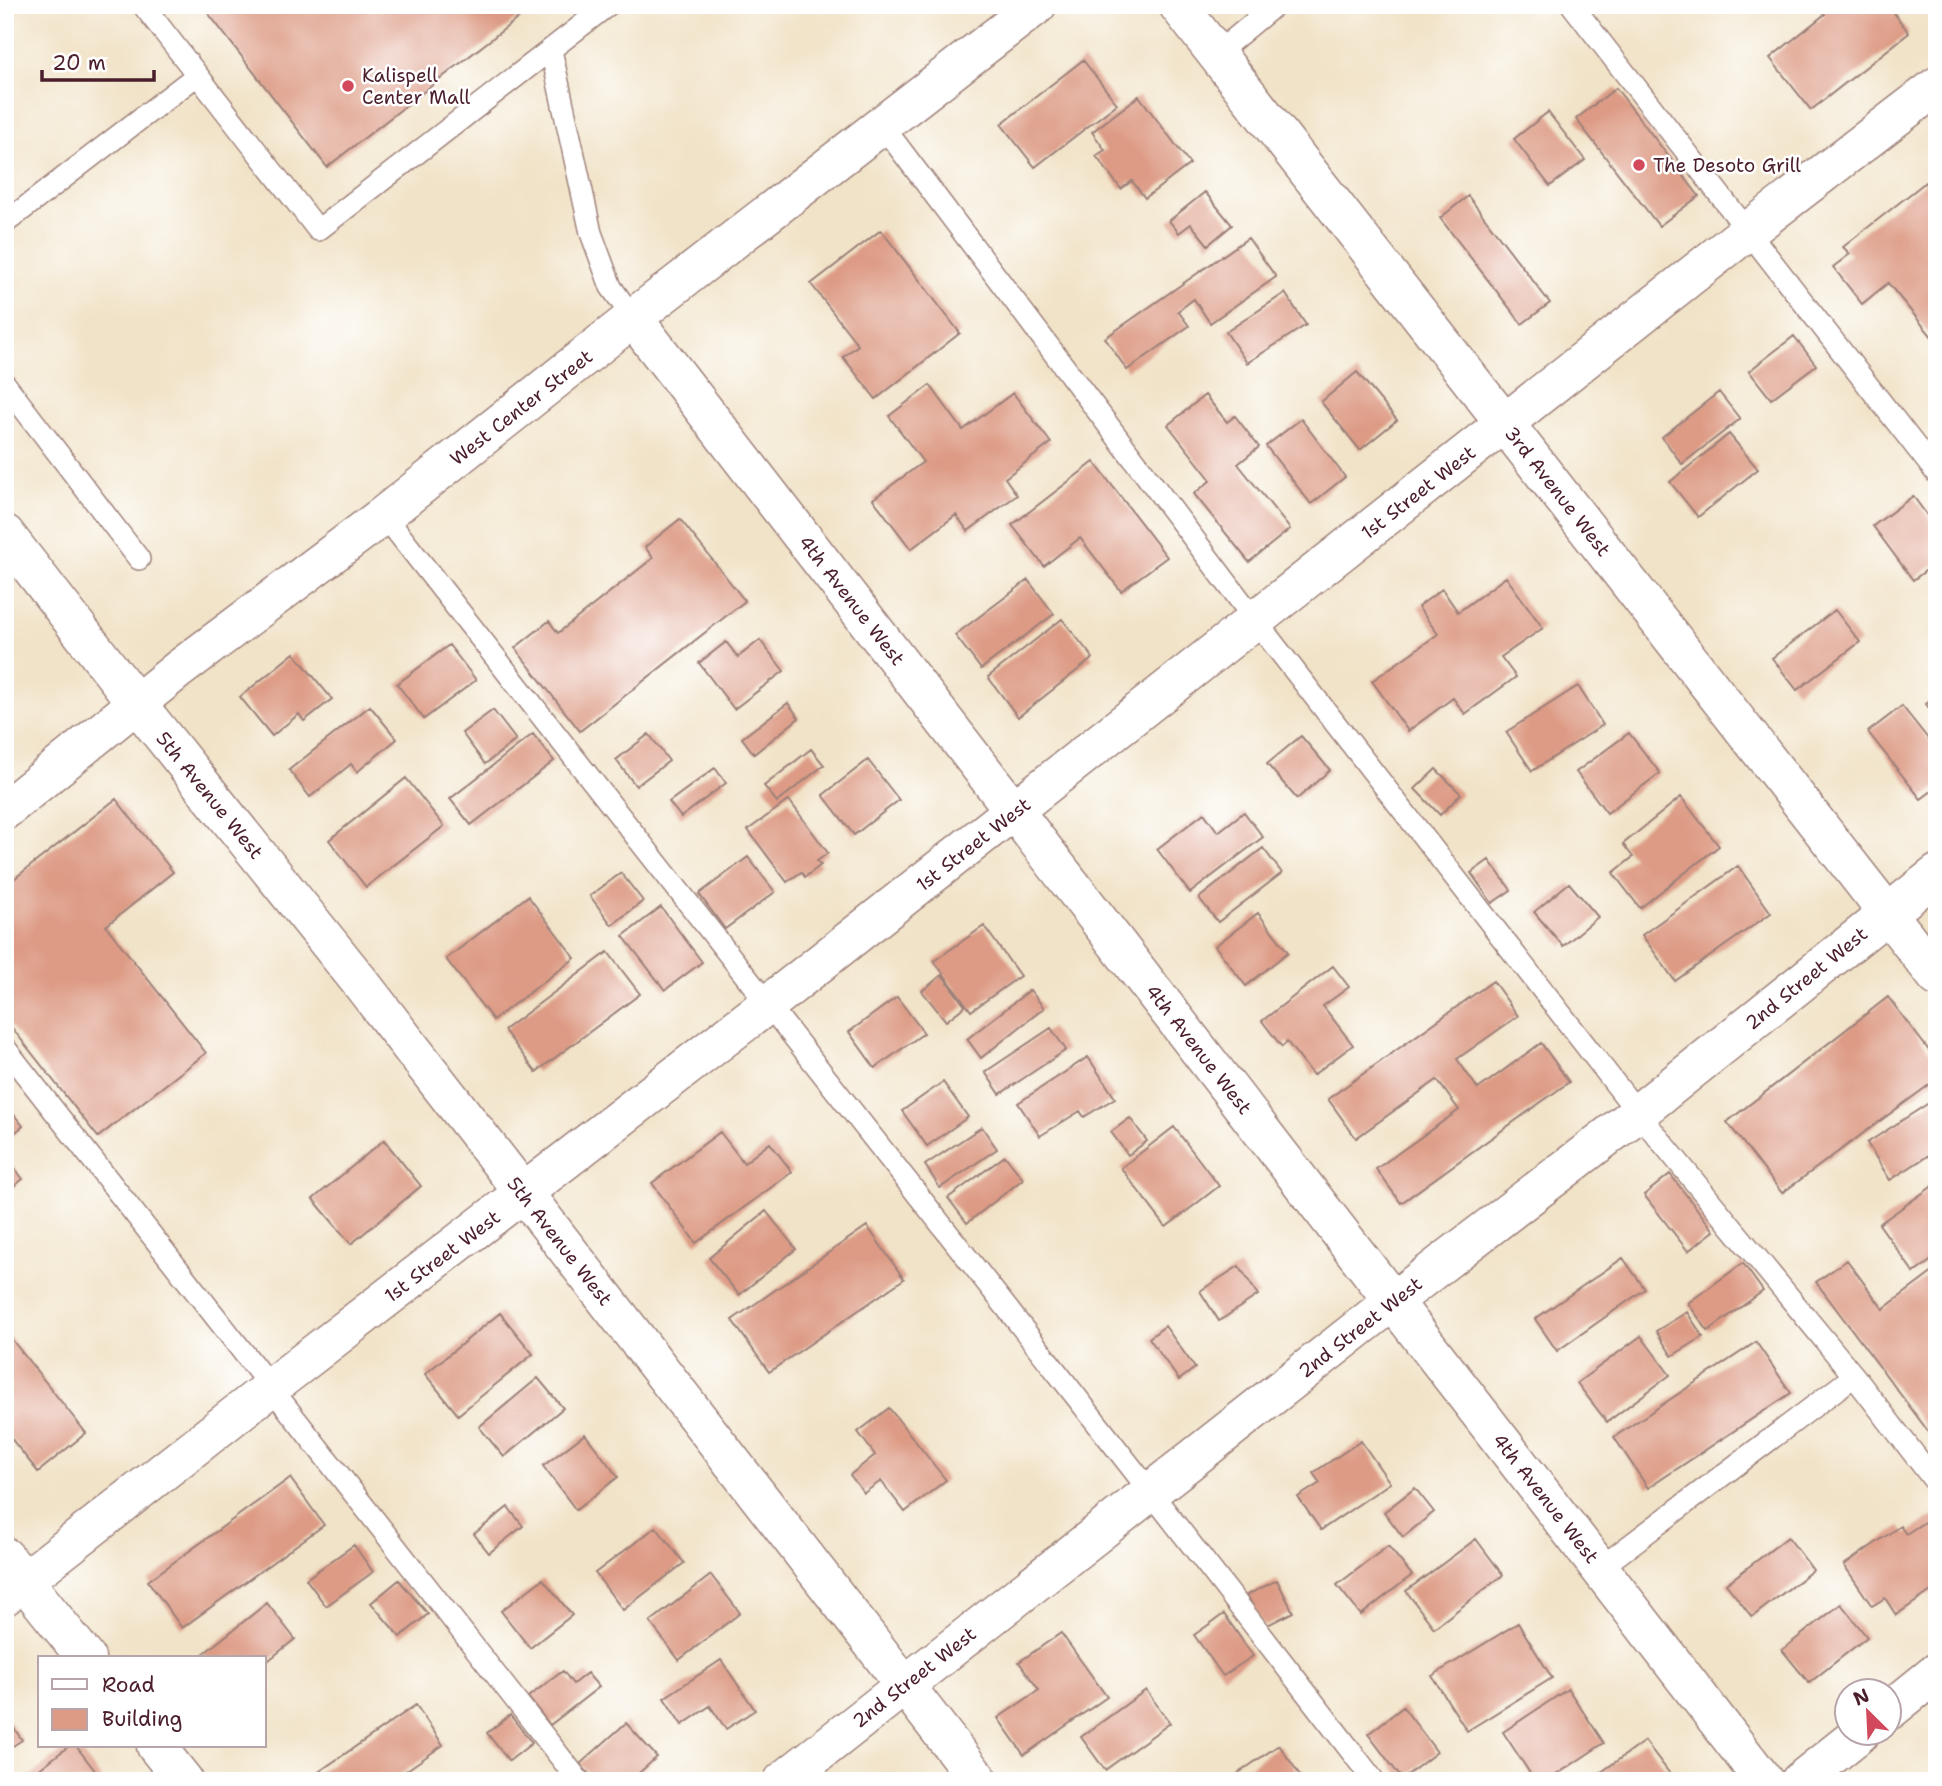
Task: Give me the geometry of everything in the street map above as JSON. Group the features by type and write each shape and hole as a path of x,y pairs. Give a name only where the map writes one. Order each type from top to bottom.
{"street":[{"name":"West Center Street","path":"5,810 179,669 384,515 1037,5"},
{"name":"3rd Avenue West","path":"1178,5 1937,977"},
{"name":"1st Street West","path":"12,1578 271,1387 767,1005 1748,231 1937,86"},
{"name":"4th Avenue West","path":"634,318 1764,1781"},
{"name":"5th Avenue West","path":"5,534 355,976 979,1781"},
{"name":"2nd Street West","path":"783,1781 1393,1301 1638,1113 1937,874"},
{"path":"12,1578 84,1656"},
{"path":"1904,1698 1937,1672"},
{"path":"158,1748 184,1781"},
{"path":"1800,1781 1842,1748"}],"lane":[{"path":"143,5 317,230 608,5"},
{"path":"1216,54 1275,5"},
{"path":"1573,5 1937,474"},
{"path":"551,50 591,233 611,287 634,318"},
{"path":"5,223 197,75"},
{"path":"882,125 1255,621 1638,1113 1854,1376 1937,1484"},
{"path":"5,384 138,559"},
{"path":"384,515 1152,1491 1374,1781"},
{"path":"5,1048 579,1781"},
{"path":"1600,1568 1854,1376"}],"building":[{"name":"Kalispell Center Mall","path":"202,5 535,5 327,167"},
{"path":"1888,5 1909,33 1811,110 1770,58 1825,14 1818,6"},
{"path":"1083,60 1117,104 1035,167 1001,124"},
{"path":"1616,88 1699,196 1659,226 1576,119"},
{"path":"1139,96 1190,164 1145,198 1132,181 1121,189 1096,156 1105,150 1092,132"},
{"path":"1548,112 1585,160 1550,186 1514,139"},
{"path":"1937,173 1937,343 1888,283 1862,304 1833,267 1850,254 1843,247"},
{"path":"1205,192 1232,225 1208,245 1191,224 1179,233 1169,221"},
{"path":"1468,196 1550,303 1522,324 1440,218"},
{"path":"881,230 960,333 876,399 843,357 858,345 811,284"},
{"path":"1248,238 1276,277 1210,323 1194,299 1178,311 1189,326 1127,370 1105,338"},
{"path":"1285,293 1306,325 1247,363 1226,332"},
{"path":"1794,336 1816,365 1771,399 1749,371"},
{"path":"1357,372 1397,420 1360,450 1321,402"},
{"path":"930,385 963,430 1013,393 1051,443 1005,478 1017,495 968,531 956,515 911,549 873,499 923,462 889,416"},
{"path":"1719,392 1740,419 1682,464 1662,437"},
{"path":"1205,395 1227,422 1235,416 1259,447 1238,464 1290,529 1249,562 1194,494 1211,480 1168,425"},
{"path":"1301,419 1345,477 1311,504 1266,446"},
{"path":"1729,434 1758,469 1698,517 1670,482"},
{"path":"1094,462 1167,557 1121,591 1080,538 1044,566 1012,525"},
{"path":"1913,496 1937,529 1937,562 1913,580 1873,526"},
{"path":"680,519 745,601 580,731 515,648 549,621 558,633 653,558 645,547"},
{"path":"1506,577 1543,628 1501,657 1516,677 1465,714 1453,698 1408,731 1372,681 1438,634 1418,607 1442,589 1458,612"},
{"path":"1028,580 1054,614 981,669 955,635"},
{"path":"1835,610 1860,642 1797,690 1772,658"},
{"path":"1062,619 1093,658 1018,717 988,677"},
{"path":"760,640 784,671 734,709 699,663 726,642 738,657"},
{"path":"449,645 476,680 424,719 397,684"},
{"path":"294,653 332,699 304,721 299,714 272,736 240,697"},
{"path":"1578,686 1603,725 1532,771 1506,732"},
{"path":"1937,696 1937,719 1926,704"},
{"path":"788,703 799,718 754,754 742,738"},
{"path":"370,706 397,739 357,772 351,764 310,797 289,770"},
{"path":"1902,706 1937,750 1937,787 1921,799 1868,732"},
{"path":"493,710 516,740 485,764 462,733"},
{"path":"1629,733 1660,773 1607,813 1576,772"},
{"path":"533,734 554,761 471,825 450,799"},
{"path":"649,734 669,761 636,786 616,760"},
{"path":"1301,736 1330,770 1297,799 1267,764"},
{"path":"811,749 824,765 777,802 764,786"},
{"path":"868,760 899,800 854,835 823,795"},
{"path":"715,768 726,783 681,817 669,802"},
{"path":"1436,769 1461,794 1440,815 1415,789"},
{"path":"406,778 444,826 366,887 329,840"},
{"path":"1681,797 1719,846 1640,908 1613,873 1633,857 1623,844"},
{"path":"116,799 173,872 106,926 206,1053 98,1137 5,1019 5,886"},
{"path":"789,800 828,853 817,861 821,865 805,877 801,872 787,882 748,830"},
{"path":"1244,812 1263,837 1190,893 1157,849 1204,813 1218,832"},
{"path":"1263,848 1282,873 1218,922 1199,898"},
{"path":"748,857 775,892 725,929 699,894"},
{"path":"1489,860 1511,890 1492,903 1471,873"},
{"path":"1738,866 1771,913 1675,981 1642,935"},
{"path":"621,873 643,901 612,925 590,896"},
{"path":"1569,883 1598,917 1563,946 1534,912"},
{"path":"528,896 575,958 493,1020 446,959"},
{"path":"661,907 702,962 665,990 623,936"},
{"path":"1258,913 1288,952 1246,986 1215,946"},
{"path":"984,926 1020,976 971,1011 934,961"},
{"path":"608,952 640,994 536,1072 504,1030"},
{"path":"1333,966 1349,987 1323,1006 1353,1045 1313,1075 1287,1042 1282,1047 1262,1021"},
{"path":"942,975 965,1006 946,1021 922,991"},
{"path":"1493,981 1518,1016 1457,1059 1478,1089 1541,1043 1569,1082 1401,1203 1376,1169 1459,1110 1437,1080 1356,1138 1328,1099"},
{"path":"1030,990 1044,1008 981,1058 967,1039"},
{"path":"897,997 924,1033 875,1068 849,1032"},
{"path":"1888,997 1937,1061 1937,1079 1782,1193 1727,1122"},
{"path":"1051,1028 1066,1050 1000,1094 985,1072"},
{"path":"1088,1057 1115,1098 1084,1117 1080,1111 1040,1136 1018,1103"},
{"path":"943,1082 968,1117 927,1146 902,1111"},
{"path":"1935,1099 1937,1150 1890,1180 1867,1143"},
{"path":"5,1103 23,1126 5,1141"},
{"path":"1130,1118 1147,1141 1128,1155 1111,1132"},
{"path":"982,1127 997,1149 940,1188 925,1165"},
{"path":"1174,1127 1219,1186 1166,1227 1121,1168"},
{"path":"720,1132 744,1163 770,1143 792,1172 696,1243 652,1183"},
{"path":"384,1140 421,1186 351,1244 313,1199"},
{"path":"5,1156 23,1179 5,1193"},
{"path":"1005,1156 1023,1179 967,1223 948,1198"},
{"path":"1670,1174 1714,1231 1688,1251 1644,1195"},
{"path":"1937,1183 1937,1256 1914,1273 1879,1224"},
{"path":"766,1211 796,1249 739,1295 709,1258"},
{"path":"867,1226 904,1279 769,1372 732,1320"},
{"path":"1623,1258 1645,1289 1557,1351 1535,1319"},
{"path":"1847,1260 1883,1309 1937,1269 1937,1443 1816,1282"},
{"path":"1743,1263 1763,1291 1708,1331 1688,1303"},
{"path":"1239,1266 1258,1295 1219,1321 1200,1291"},
{"path":"1687,1312 1703,1337 1672,1356 1656,1331"},
{"path":"500,1313 533,1354 458,1415 425,1374"},
{"path":"1165,1326 1195,1368 1179,1380 1149,1338"},
{"path":"5,1331 86,1433 38,1472 5,1431"},
{"path":"1641,1336 1670,1375 1607,1422 1577,1383"},
{"path":"1756,1342 1791,1393 1648,1488 1614,1437"},
{"path":"538,1378 563,1408 504,1457 479,1427"},
{"path":"889,1408 946,1480 905,1512 881,1481 864,1493 850,1475 875,1455 858,1432"},
{"path":"585,1434 618,1477 576,1510 543,1466"},
{"path":"1361,1441 1390,1483 1321,1530 1298,1497 1320,1483 1313,1473"},
{"path":"290,1478 324,1525 182,1628 148,1581"},
{"path":"1415,1488 1434,1512 1403,1537 1384,1512"},
{"path":"508,1507 523,1526 489,1553 474,1534"},
{"path":"1937,1514 1937,1587 1896,1615 1885,1598 1872,1606 1844,1565 1900,1526 1906,1534"},
{"path":"656,1527 684,1563 623,1610 595,1573"},
{"path":"1788,1537 1813,1570 1752,1617 1726,1584"},
{"path":"1476,1539 1503,1575 1434,1628 1406,1591"},
{"path":"354,1545 373,1572 326,1606 306,1579"},
{"path":"1388,1546 1412,1575 1361,1615 1337,1585"},
{"path":"711,1575 740,1613 679,1660 650,1622"},
{"path":"543,1579 572,1615 530,1648 501,1611"},
{"path":"399,1580 428,1614 400,1637 371,1603"},
{"path":"1277,1580 1293,1612 1264,1627 1247,1595"},
{"path":"267,1603 295,1639 266,1662 266,1656 203,1654"},
{"path":"1841,1604 1867,1637 1809,1683 1782,1650"},
{"path":"1224,1614 1253,1656 1223,1676 1194,1635"},
{"path":"1518,1623 1552,1678 1467,1731 1432,1676"},
{"path":"1061,1633 1107,1697 1024,1755 998,1718 1039,1690 1019,1662"},
{"path":"721,1660 755,1710 726,1729 710,1706 682,1725 664,1698"},
{"path":"563,1671 573,1684 587,1673 599,1687 550,1725 528,1697"},
{"path":"1568,1689 1604,1743 1547,1781 1535,1781 1503,1732"},
{"path":"1146,1690 1170,1723 1105,1770 1081,1737"},
{"path":"416,1705 443,1745 391,1781 311,1781 310,1778"},
{"path":"1403,1707 1437,1752 1402,1779 1368,1734"},
{"path":"5,1715 22,1740 5,1751"},
{"path":"510,1715 532,1743 509,1761 487,1733"},
{"path":"626,1723 657,1757 630,1781 595,1781 580,1764"},
{"path":"1645,1741 1670,1774 1660,1781 1595,1781 1593,1778"},
{"path":"1279,1745 1304,1781 1227,1781"},
{"path":"66,1748 78,1748 103,1781 24,1781"}],"place":[{"name":"Kalispell Center Mall","path":"348,86"},
{"name":"The Desoto Grill","path":"1639,165"}]}
